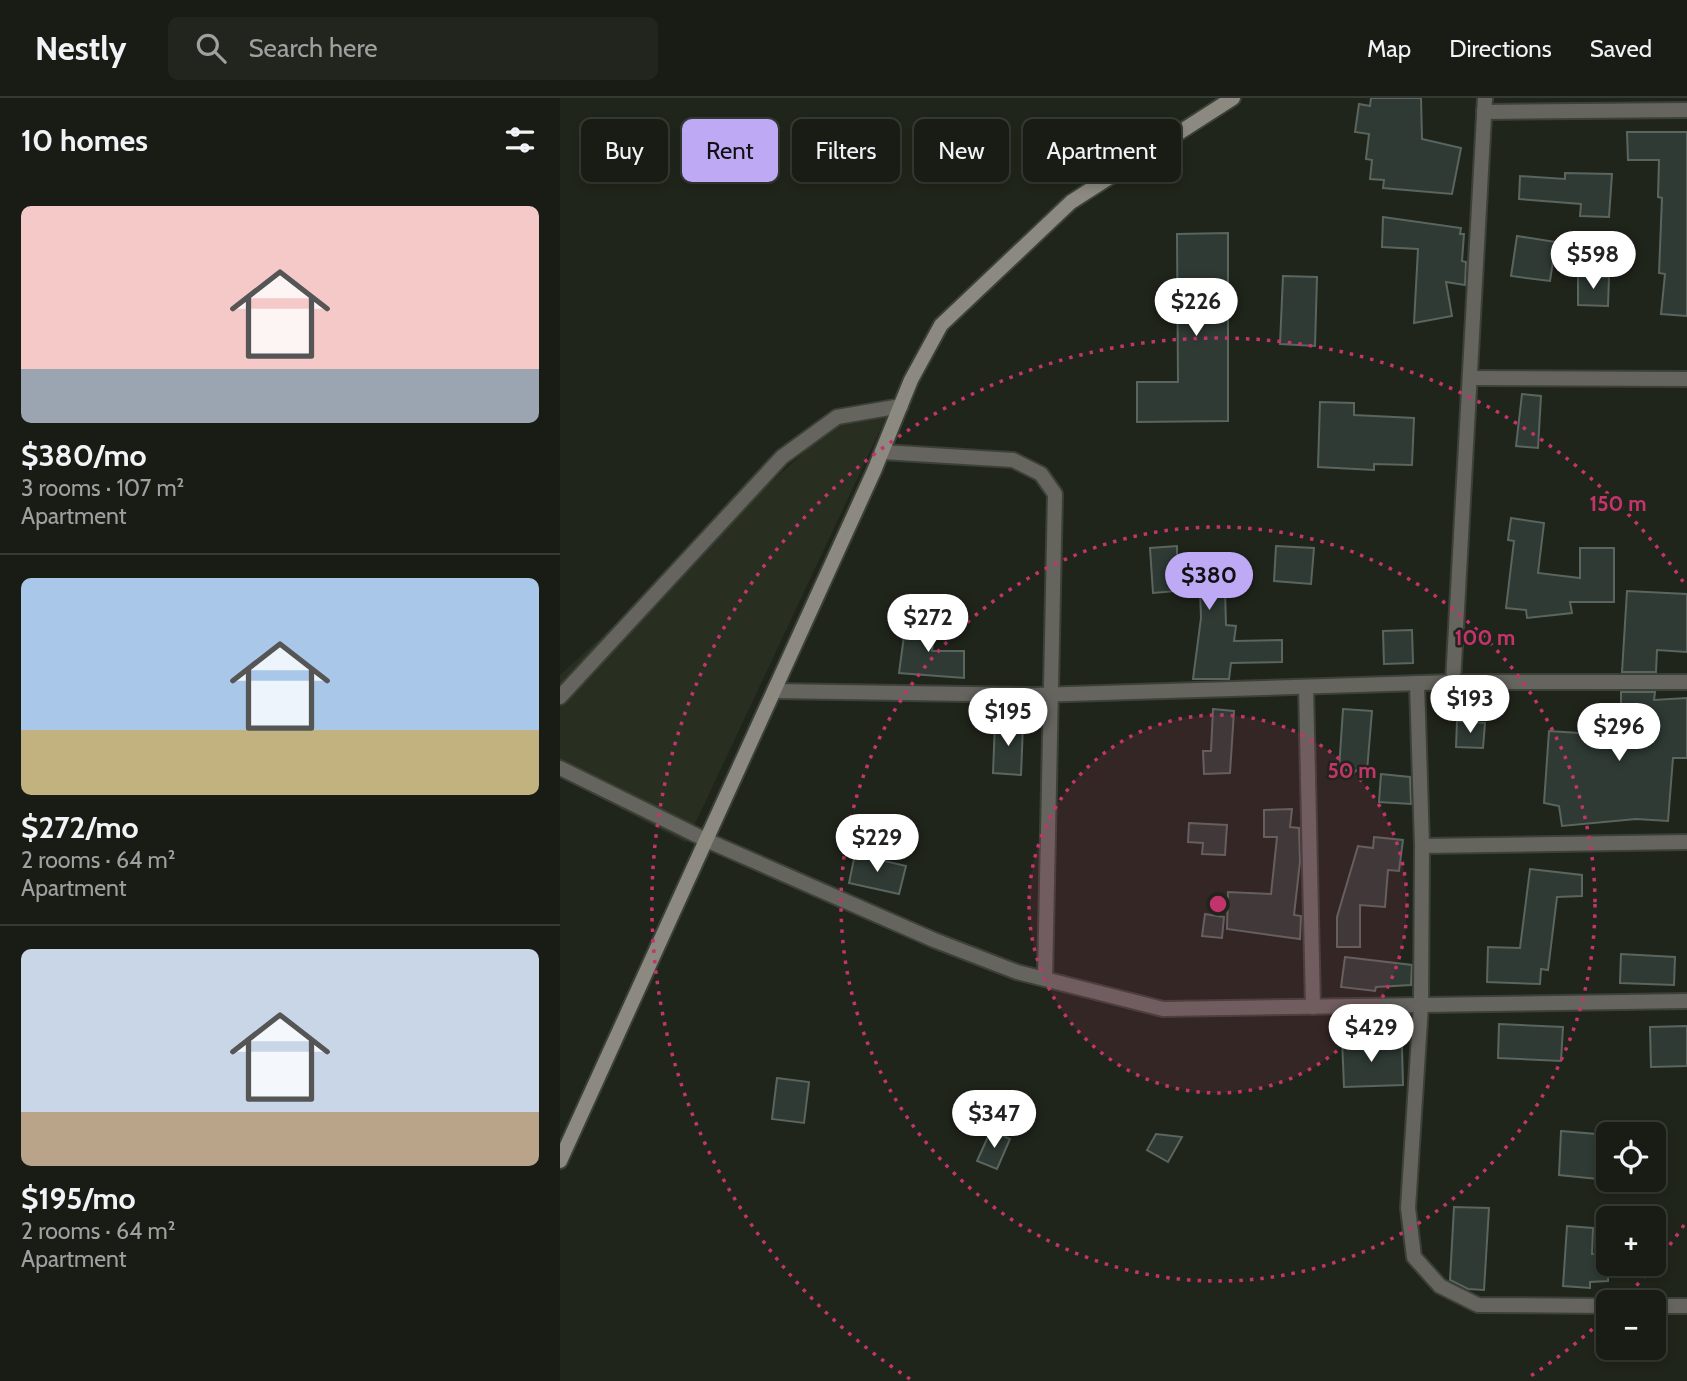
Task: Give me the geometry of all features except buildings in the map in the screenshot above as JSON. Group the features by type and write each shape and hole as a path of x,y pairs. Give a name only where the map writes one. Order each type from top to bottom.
{"main road":[{"path":"560,1161 901,406 941,325 1071,202 1233,98"}],"street":[{"path":"1453,682 1485,105 1687,110"},
{"path":"1470,378 1687,379"},
{"path":"560,697 782,457 837,417 901,406"},
{"path":"882,452 1013,460 1041,474 1055,494 1045,979"},
{"path":"774,691 1052,694 1453,682 1687,682"},
{"path":"1417,683 1422,846 1421,1005 1408,1208 1414,1257 1440,1286 1478,1305 1596,1306"},
{"path":"1306,687 1313,1007"},
{"path":"560,768 706,840 934,940 1045,979 1163,1009 1687,1001"},
{"path":"1422,846 1687,842"},
{"path":"1666,1306 1687,1306"}],"shaded area":[{"path":"888,413 686,843 560,777 560,675 836,423"}]}
